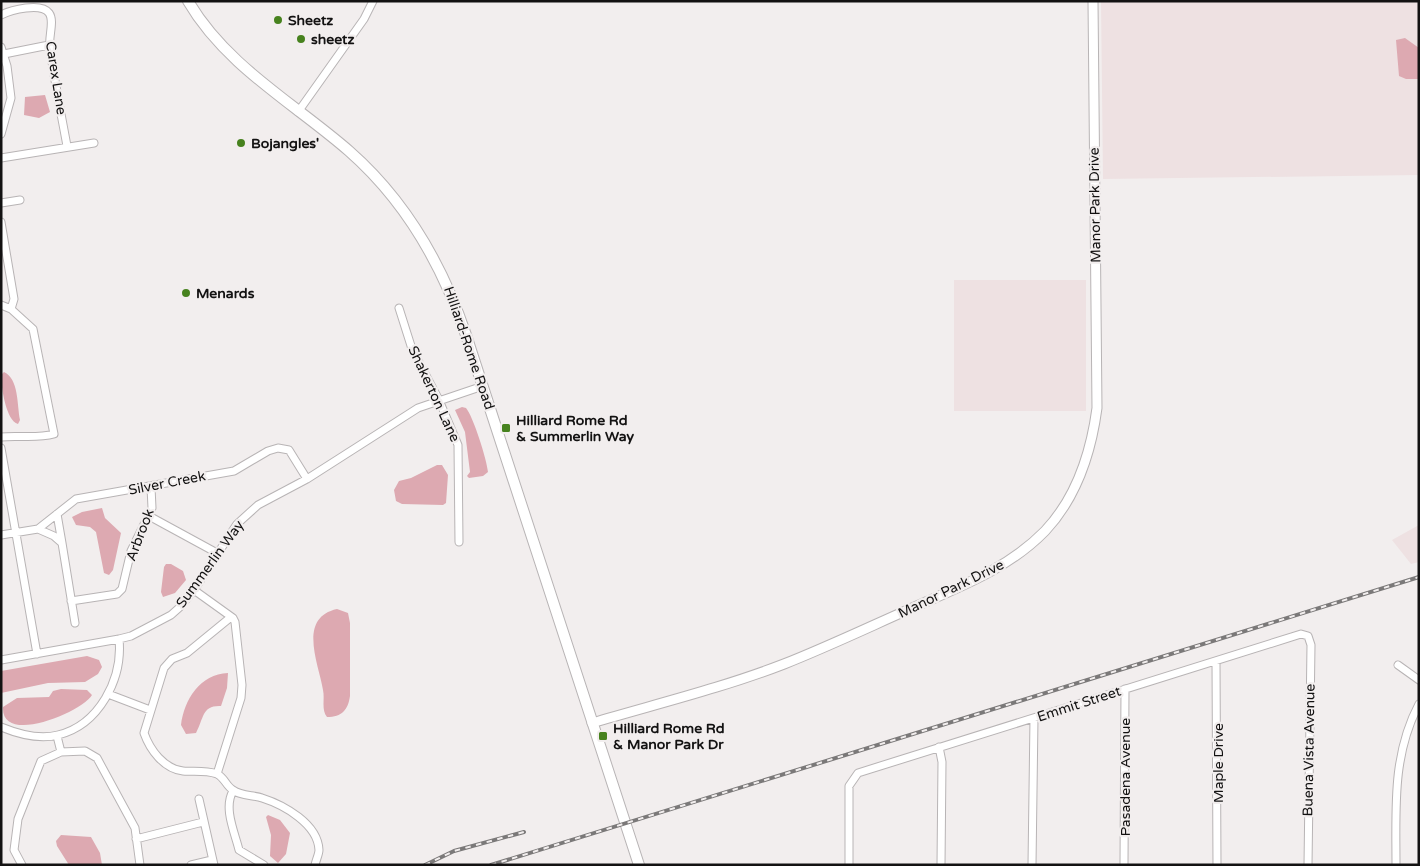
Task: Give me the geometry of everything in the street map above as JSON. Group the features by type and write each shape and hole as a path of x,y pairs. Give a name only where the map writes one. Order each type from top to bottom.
{"main road":[{"name":"Hilliard-Rome Road","path":"188,1 206,27 242,65 356,157 385,188 413,223 435,259 454,300 483,386 639,865"}],"street":[{"path":"298,112 364,19 373,1"},
{"name":"Manor Park Drive","path":"592,723 783,664 970,582 1008,562 1026,548 1045,530 1067,501 1089,453 1097,408 1093,1"},
{"name":"Carex Lane","path":"1,15 35,8 47,10 52,20 49,45 67,146"},
{"path":"1,134 11,98 3,50 49,45"},
{"path":"1,158 94,143"},
{"path":"1,203 20,200"},
{"path":"1,222 14,299 11,309"},
{"path":"1,306 11,309 33,329 54,434 41,438 1,437"},
{"name":"Shakerton Lane","path":"399,308 412,349 439,400 458,445 459,542"},
{"name":"Summerlin Way","path":"1,660 131,636 171,615 194,590 237,524 258,505 307,479 418,408 483,386"},
{"path":"1,448 37,654"},
{"name":"Silver Creek","path":"1,535 38,529 76,499 234,471 268,451 278,448 289,450 307,479"},
{"name":"Arbrook","path":"71,602 117,594 122,589 131,550 149,516 153,497 152,487"},
{"path":"57,514 75,623"},
{"path":"149,516 217,553"},
{"path":"38,529 54,536 62,543"},
{"path":"194,590 235,622 242,685 241,698 217,774"},
{"path":"231,617 187,653 168,663 164,668 144,733 148,743 165,765 183,771 197,770 217,774 233,791 264,798 285,808 311,829 319,850 316,865"},
{"name":"Emmit Street","path":"849,865 849,794 852,780 858,773 866,769 1296,635 1308,636"},
{"name":"Buena Vista Avenue","path":"1308,636 1311,645 1308,865"},
{"path":"1,727 21,735 56,736 88,719 108,694 117,676 119,639"},
{"name":"Maple Drive","path":"1216,661 1216,865"},
{"path":"1398,665 1419,680"},
{"name":"Pasadena Avenue","path":"1124,865 1125,689"},
{"path":"108,694 150,710"},
{"path":"1396,865 1398,764 1407,729 1419,704"},
{"path":"1032,865 1034,718"},
{"path":"56,736 61,752"},
{"path":"939,747 942,762 941,865"},
{"path":"22,865 14,850 18,819 41,761 61,752 85,751 97,758 129,814 136,839 140,865"},
{"path":"233,791 229,798 229,806 239,850 264,865"},
{"path":"191,865 213,862 199,799"},
{"path":"136,839 204,822"}],"shaded area":[{"path":"1101,1 1419,1 1419,175 1103,179"},
{"path":"1405,38 1419,48 1419,79 1406,79 1399,76 1396,40"},
{"path":"45,95 50,112 39,118 24,115 25,97"},
{"path":"954,280 1086,280 1086,411 954,411"},
{"path":"4,372 9,375 15,386 20,420 18,424 10,417 7,410 1,375"},
{"path":"462,407 466,408 476,429 488,472 483,476 469,478 467,476 470,472 465,432 455,410"},
{"path":"437,465 442,465 448,475 446,503 443,505 402,504 396,501 394,490 399,481 411,478"},
{"path":"102,508 105,518 121,533 113,570 109,575 104,573 96,532 90,527 76,525 72,517 82,512"},
{"path":"1419,525 1419,562 1411,564 1392,540"},
{"path":"166,564 171,564 183,571 186,580 175,593 163,597 161,592 164,567"},
{"path":"337,609 348,613 350,623 350,696 348,705 343,712 337,716 327,717 324,711 323,690 313,643 314,632 317,622 325,614"},
{"path":"87,656 99,660 102,667 98,674 85,682 48,683 1,693 1,671"},
{"path":"228,673 227,688 221,706 215,706 207,710 196,733 186,734 181,725 186,706 195,690 209,678 218,674"},
{"path":"61,689 87,690 92,695 74,710 43,722 28,725 15,724 6,718 3,707 17,698 49,697 53,691"},
{"path":"268,815 280,820 290,833 286,854 278,863 270,856 271,835 266,817"},
{"path":"61,835 91,837 100,853 102,865 69,865 57,846 56,841"}],"railway":[{"path":"491,865 1419,577"},
{"path":"425,865 454,851 524,832"}],"place":[{"name":"Sheetz","path":"278,20"},
{"name":"sheetz","path":"301,39"},
{"name":"Bojangles'","path":"241,143"},
{"name":"Menards","path":"186,293"},
{"name":"Hilliard Rome Rd & Summerlin Way","path":"506,428"},
{"name":"Hilliard Rome Rd & Manor Park Dr","path":"603,736"}]}
